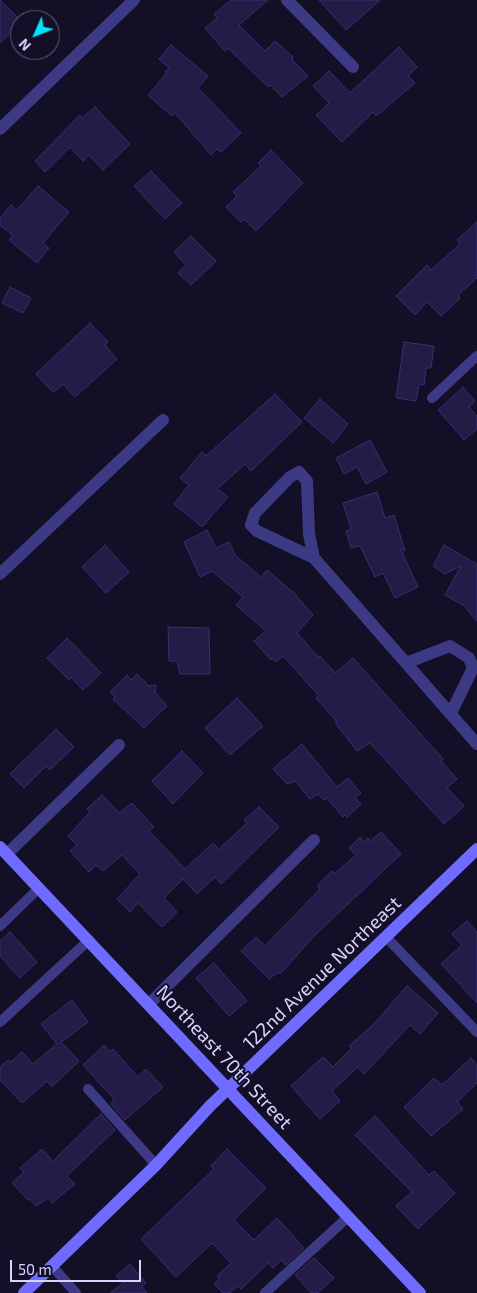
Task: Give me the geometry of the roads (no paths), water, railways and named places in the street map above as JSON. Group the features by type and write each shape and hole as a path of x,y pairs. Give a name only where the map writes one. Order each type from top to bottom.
{"street":[{"path":"0,129 134,0"},
{"path":"287,0 353,67"},
{"path":"0,574 162,420"},
{"path":"314,558 309,534 307,481 299,472 290,477 255,513 251,525 257,531 314,558 477,744"},
{"path":"406,663 450,646 469,658 473,668 451,713"},
{"path":"3,850 119,745"},
{"path":"149,1004 314,840"},
{"name":"122nd Avenue Northeast","path":"24,1293 156,1165 210,1106 387,938 477,849"},
{"name":"Northeast 70th Street","path":"3,850 420,1293"}],"lane":[{"path":"432,398 477,356"},
{"path":"0,926 39,888"},
{"path":"387,938 477,1032"},
{"path":"0,1022 89,940"},
{"path":"88,1089 156,1165"},
{"path":"265,1293 348,1217"},
{"path":"52,1266 76,1293"}]}
